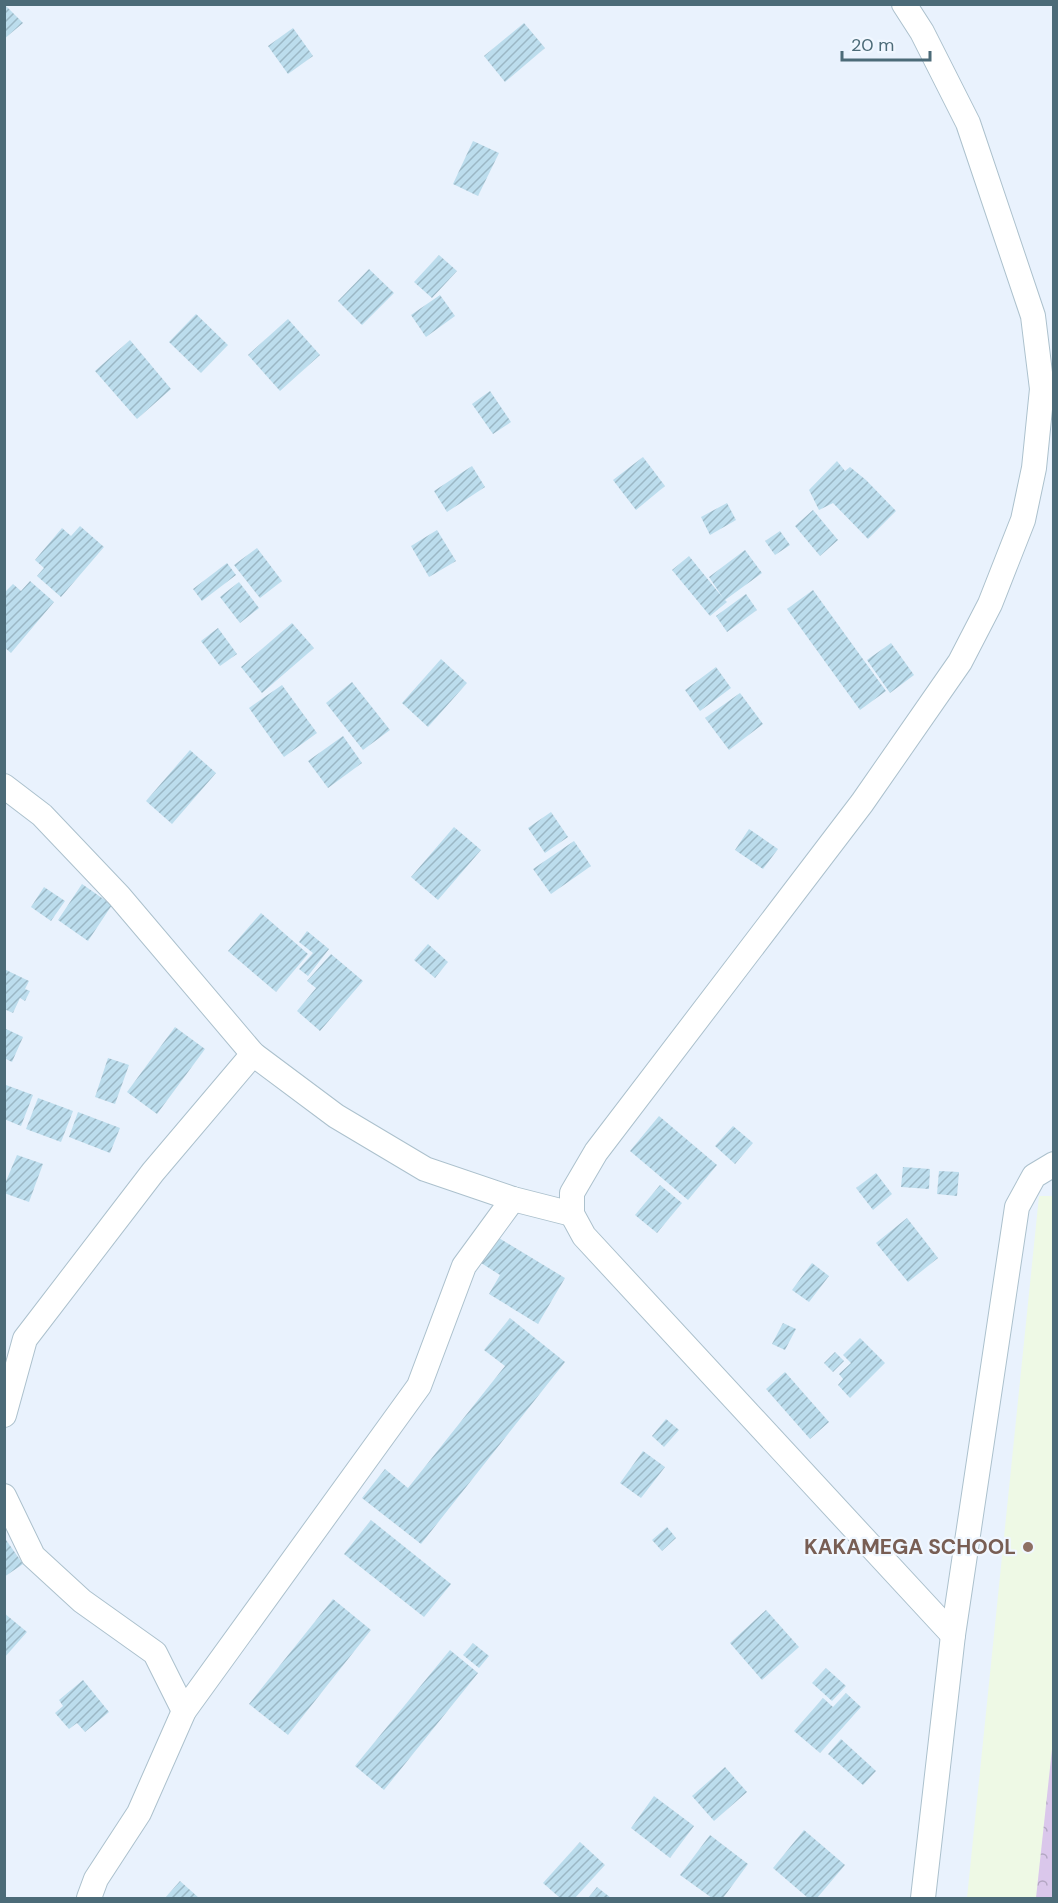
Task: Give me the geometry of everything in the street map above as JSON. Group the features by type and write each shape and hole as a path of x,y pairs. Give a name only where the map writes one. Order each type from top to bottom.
{"street":[{"path":"904,4 922,32 968,123 1033,316 1042,389 1034,468 1023,520 990,604 960,662 862,803 596,1152 572,1193 572,1214 584,1236 953,1635"},
{"path":"4,786 42,815 119,896 253,1053 336,1116 425,1170 513,1199 572,1214"},
{"path":"4,1415 25,1339 153,1172 253,1053"},
{"path":"923,1899 953,1635 1017,1208 1034,1176 1053,1164"},
{"path":"89,1899 96,1879 139,1813 184,1711 419,1386 464,1266 513,1199"},
{"path":"4,1496 33,1556 82,1601 155,1653 184,1711"}],"shaded area":[{"name":"KAKAMEGA SCHOOL","path":"1039,1196 1053,1196 1053,1898 967,1898"}],"green space":[{"path":"1053,1740 1053,1898 1036,1898"}],"building":[{"path":"4,4 23,23 4,39"},
{"path":"524,23 545,48 505,82 484,56"},
{"path":"293,28 313,56 288,74 268,46"},
{"path":"473,141 499,153 478,196 453,184"},
{"path":"439,255 457,271 432,298 414,282"},
{"path":"369,269 394,293 362,325 338,301"},
{"path":"440,295 455,316 426,337 411,315"},
{"path":"196,314 228,345 201,373 169,342"},
{"path":"288,319 320,355 280,391 248,355"},
{"path":"130,340 171,389 137,419 95,371"},
{"path":"490,391 511,422 493,434 472,404"},
{"path":"643,457 665,486 636,510 613,480"},
{"path":"837,461 845,471 850,467 866,480 896,511 868,539 833,503 819,510 809,490"},
{"path":"472,466 485,487 447,512 434,491"},
{"path":"727,503 736,520 710,535 701,517"},
{"path":"813,510 838,540 820,556 795,526"},
{"path":"80,526 104,547 61,597 37,576 44,568 35,560 62,528 71,536"},
{"path":"437,530 456,561 429,577 411,546"},
{"path":"780,531 790,545 775,555 765,541"},
{"path":"257,548 282,581 260,598 234,565"},
{"path":"745,550 762,573 725,600 727,602 710,616 672,570 689,556 723,598 709,577"},
{"path":"227,563 236,575 202,601 193,589"},
{"path":"30,581 54,602 11,653 4,647 4,593 13,584 21,591"},
{"path":"239,582 259,608 240,623 220,597"},
{"path":"813,590 886,691 860,710 787,609"},
{"path":"746,594 757,610 727,632 716,616"},
{"path":"292,623 314,648 262,693 241,667"},
{"path":"218,628 237,654 220,666 201,641"},
{"path":"891,643 914,675 890,693 867,660"},
{"path":"441,659 467,683 428,727 402,703"},
{"path":"716,667 731,688 700,711 685,690"},
{"path":"352,682 390,730 363,750 326,703"},
{"path":"282,685 317,733 284,757 249,708"},
{"path":"740,693 763,724 729,750 705,718"},
{"path":"343,736 362,763 328,788 308,761"},
{"path":"190,750 216,773 172,824 146,801"},
{"path":"551,812 568,837 545,853 528,828"},
{"path":"454,827 481,850 438,900 411,877"},
{"path":"749,829 778,849 763,869 735,850"},
{"path":"574,841 591,866 551,894 533,869"},
{"path":"82,884 112,905 88,941 58,920"},
{"path":"44,887 65,901 51,921 31,907"},
{"path":"261,913 308,954 276,992 228,951"},
{"path":"307,931 329,949 308,976 299,969 313,953 299,942"},
{"path":"428,944 448,962 435,978 414,960"},
{"path":"331,954 363,981 320,1031 297,1011 316,988 307,981"},
{"path":"4,969 29,981 25,989 30,991 25,1001 20,998 13,1013 4,1009"},
{"path":"175,1027 205,1049 157,1114 127,1092"},
{"path":"4,1028 23,1037 12,1062 4,1058"},
{"path":"108,1058 129,1065 115,1104 95,1097"},
{"path":"6,1085 33,1095 21,1126 4,1119"},
{"path":"38,1098 73,1111 61,1142 26,1129"},
{"path":"78,1112 120,1128 110,1153 69,1137"},
{"path":"659,1116 717,1165 688,1200 630,1151"},
{"path":"733,1126 753,1143 735,1164 715,1146"},
{"path":"17,1155 43,1164 29,1202 4,1193 4,1186"},
{"path":"903,1167 930,1169 929,1189 901,1187"},
{"path":"939,1171 959,1172 957,1196 937,1194"},
{"path":"876,1173 892,1194 873,1210 856,1188"},
{"path":"660,1185 682,1203 657,1233 635,1215"},
{"path":"907,1218 938,1258 908,1282 876,1243"},
{"path":"494,1235 565,1278 538,1324 489,1294 500,1275 478,1261"},
{"path":"812,1263 829,1276 809,1302 792,1290"},
{"path":"510,1318 565,1362 421,1544 362,1498 385,1469 408,1488 505,1366 484,1350"},
{"path":"783,1323 796,1329 785,1350 772,1344"},
{"path":"860,1338 885,1363 850,1398 838,1385 843,1379 839,1374 851,1363 843,1355"},
{"path":"835,1352 844,1361 833,1372 824,1363"},
{"path":"785,1372 829,1422 810,1439 766,1389"},
{"path":"666,1419 679,1430 664,1447 652,1436"},
{"path":"643,1451 665,1467 641,1498 620,1483"},
{"path":"371,1520 451,1584 424,1617 344,1554"},
{"path":"667,1527 676,1538 662,1551 652,1540"},
{"path":"4,1537 23,1564 4,1577"},
{"path":"333,1599 371,1630 288,1735 249,1704"},
{"path":"766,1610 799,1647 762,1680 730,1643"},
{"path":"4,1613 27,1632 4,1658"},
{"path":"473,1643 489,1656 479,1668 463,1655"},
{"path":"450,1650 478,1673 384,1790 355,1766"},
{"path":"826,1668 846,1686 832,1701 812,1683"},
{"path":"83,1680 109,1712 85,1732 77,1723 69,1729 55,1713 63,1706 59,1700"},
{"path":"846,1693 861,1707 820,1753 794,1731 823,1698 833,1707"},
{"path":"841,1739 876,1771 863,1785 828,1754"},
{"path":"725,1767 747,1792 714,1821 692,1796"},
{"path":"654,1796 694,1826 670,1858 631,1828"},
{"path":"804,1830 845,1865 817,1898 808,1898 773,1868"},
{"path":"710,1835 748,1864 723,1898 712,1898 680,1875"},
{"path":"580,1842 605,1865 575,1898 560,1898 543,1883"},
{"path":"180,1881 199,1898 165,1898"},
{"path":"597,1887 611,1898 588,1898"}],"place":[{"name":"KAKAMEGA SCHOOL","path":"1028,1547"}]}
